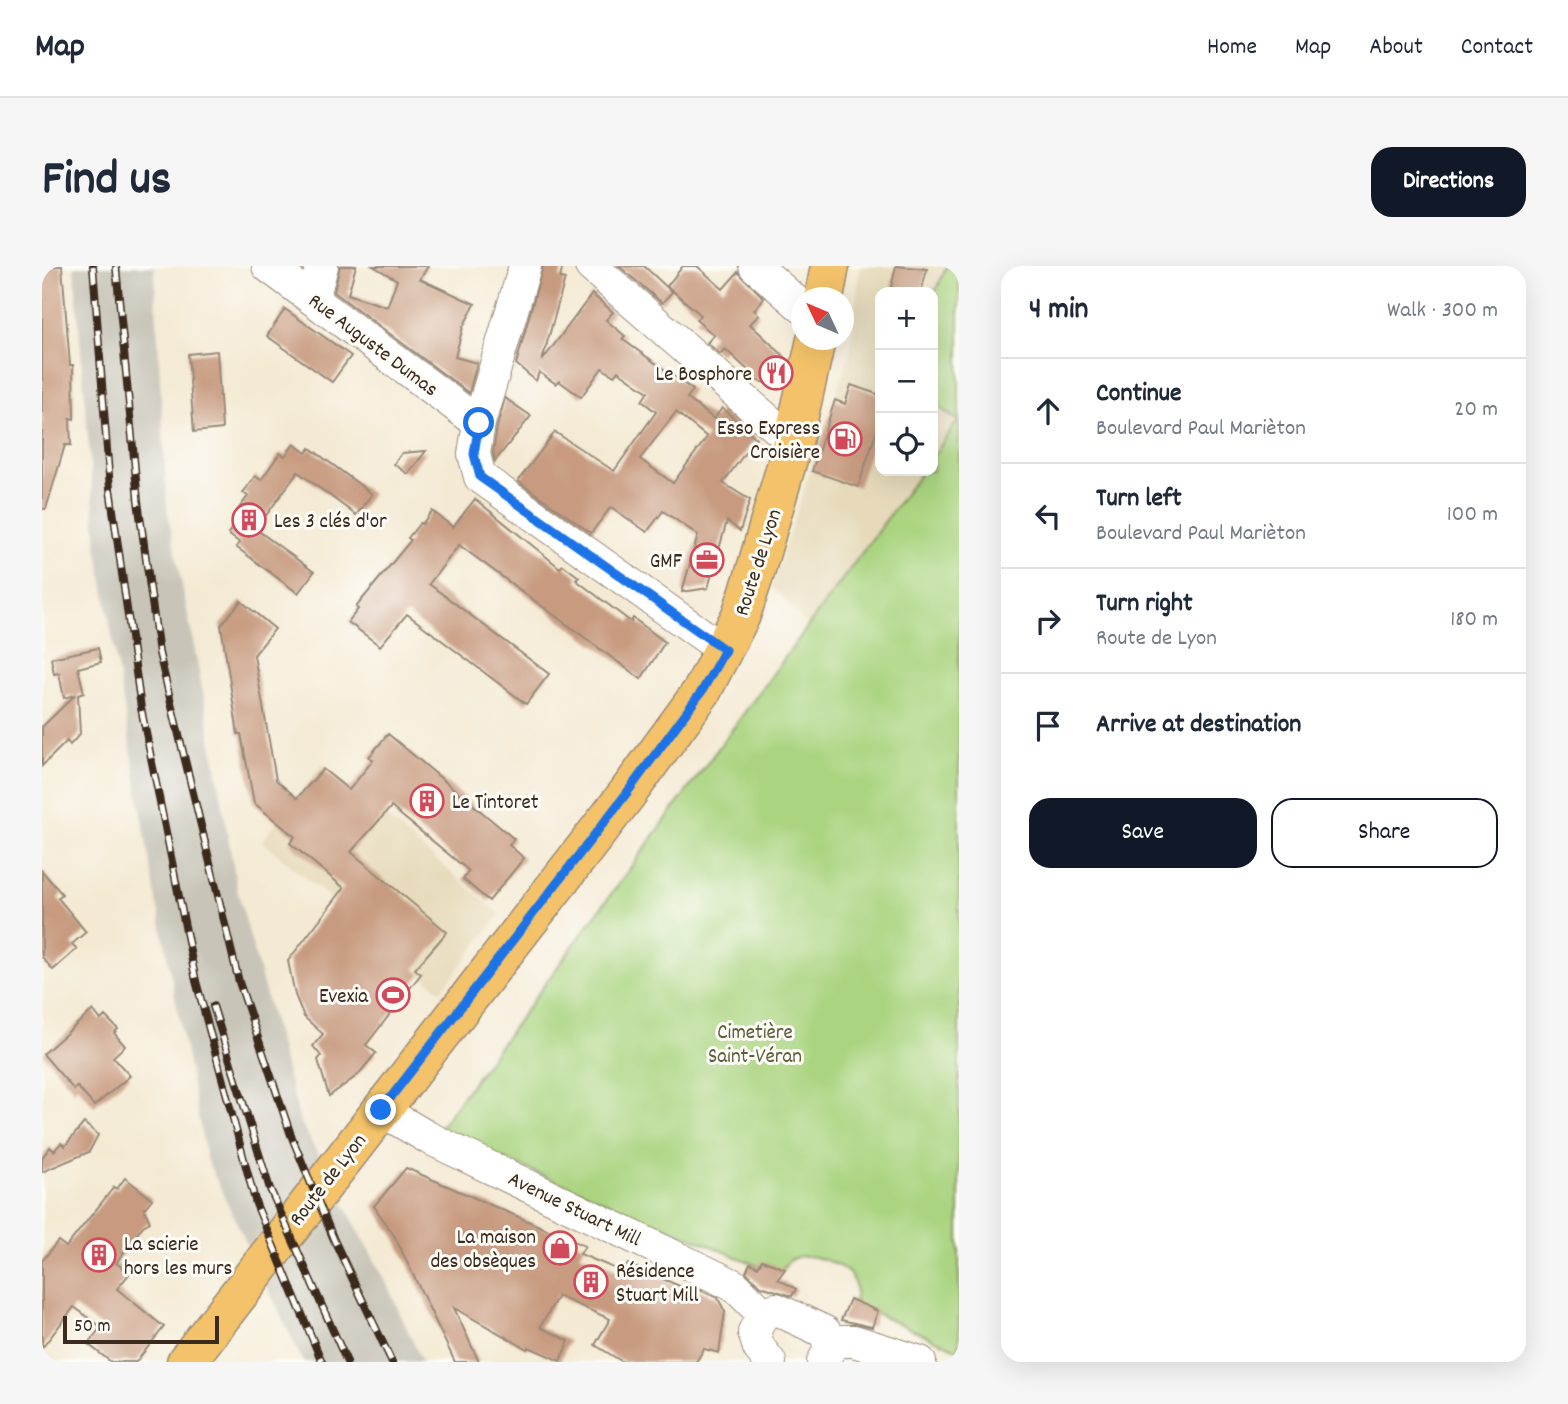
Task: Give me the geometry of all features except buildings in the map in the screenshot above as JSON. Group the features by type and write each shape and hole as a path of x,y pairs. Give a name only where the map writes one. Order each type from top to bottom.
{"main road":[{"path":"826,287 830,266"},
{"name":"Route de Lyon","path":"186,1362 626,794 702,691 725,650 754,576 793,442 814,350"}],"street":[{"name":"Rue Auguste Dumas","path":"268,266 479,423"},
{"path":"313,299 322,266"},
{"path":"525,266 479,423 474,454 480,477 725,650"},
{"path":"591,266 793,442"},
{"path":"755,266 791,297"},
{"name":"Avenue Stuart Mill","path":"381,1110 427,1137 735,1286 763,1314"},
{"path":"770,1362 759,1348 754,1332 763,1314 776,1309 818,1327 826,1352 854,1341 920,1362"}],"shaded area":[{"path":"74,266 154,266 167,509 204,697 237,889 300,1121 385,1280 422,1362 303,1362 206,1158 153,881 97,546"},
{"path":"860,266 945,266 937,287 875,287 875,476 918,476 808,626 772,587 850,350 854,350"},
{"path":"938,407 958,421 938,449"},
{"path":"323,764 500,914 441,991 262,841"}],"green space":[{"name":"Cimetière Saint-Véran","path":"947,266 959,266 959,1350 854,1304 856,1290 853,1279 847,1271 833,1263 816,1257 800,1256 789,1261 780,1275 437,1131 918,476 938,476 938,449 958,421 938,407 938,287"}],"railway":[{"path":"93,266 110,489 141,708 196,981 256,1204 322,1362"},
{"path":"116,266 138,501 159,653 239,982 291,1135 334,1240 392,1362"},
{"path":"213,1006 270,1189 347,1362"}],"place":[{"name":"Le Bosphore","path":"776,373"},
{"name":"Esso Express Croisière","path":"845,439"},
{"name":"Les 3 clés d'or","path":"249,520"},
{"name":"GMF","path":"707,560"},
{"name":"Le Tintoret","path":"427,801"},
{"name":"Evexia","path":"393,995"},
{"name":"La maison des obsèques","path":"560,1248"},
{"name":"La scierie hors les murs","path":"99,1255"},
{"name":"Résidence Stuart Mill","path":"591,1282"}],"route":[{"path":"381,1110 626,794 702,691 725,650 698,634 480,477 474,454 479,423"}]}
